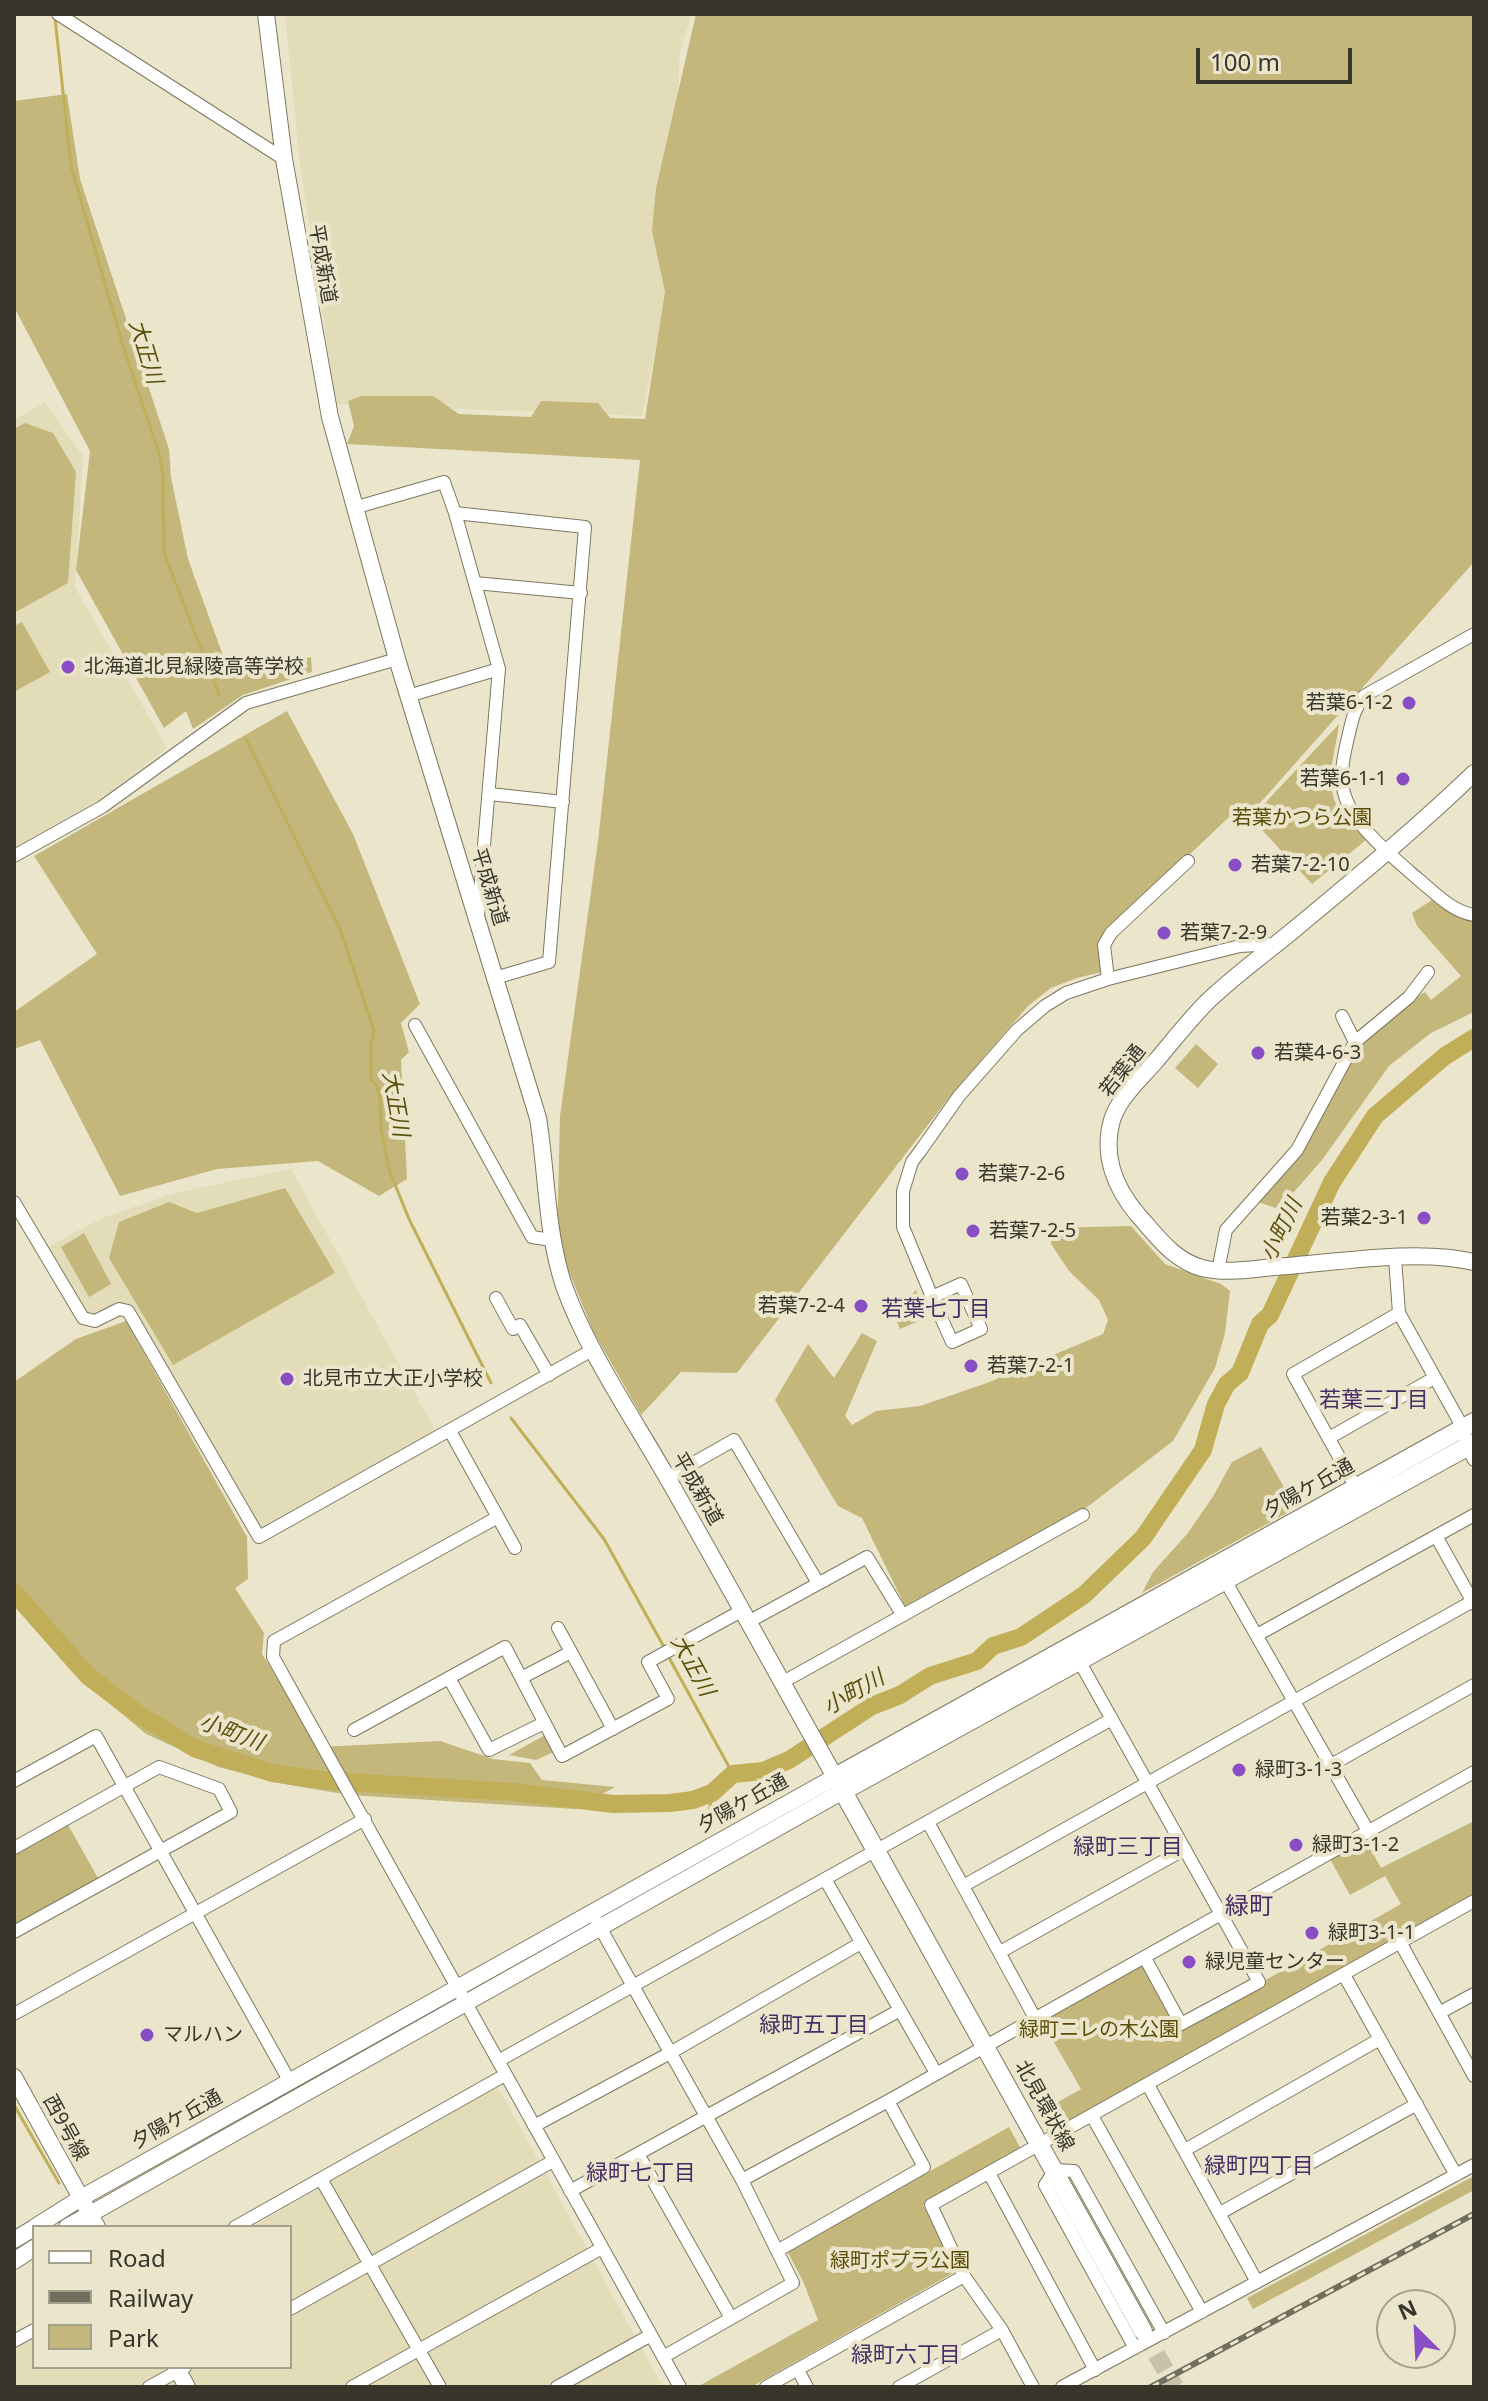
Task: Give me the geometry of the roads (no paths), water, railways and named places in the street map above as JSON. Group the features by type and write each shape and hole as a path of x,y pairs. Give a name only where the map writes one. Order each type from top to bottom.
{"main road":[{"name":"夕陽ケ丘通","path":"835,1777 1076,1654 1360,1496 1470,1440"},
{"name":"北見環状線","path":"835,1777 1143,2331"}],"street":[{"name":"平成新道","path":"266,14 284,159 330,417 397,659 538,1118 546,1165 552,1240 564,1286 594,1349 835,1777"},
{"path":"60,15 284,159"},
{"path":"357,507 444,482 455,513 499,669 478,919"},
{"path":"455,513 585,527 549,962 495,978"},
{"path":"475,583 581,593"},
{"path":"1474,634 1364,696 1356,706 1342,766 1344,794 1352,812 1388,851 1442,899 1466,914 1474,915"},
{"path":"14,856 102,807 246,703 397,659"},
{"path":"408,696 499,669"},
{"name":"若葉通","path":"1474,773 1388,851 1239,972 1205,1005 1130,1090 1113,1116 1108,1140 1109,1160 1115,1180 1131,1206 1172,1252 1185,1262 1218,1271 1395,1258 1457,1258 1474,1262"},
{"path":"490,794 563,802"},
{"path":"1108,979 1104,945 1111,933 1188,861"},
{"path":"932,1297 961,1284 981,1329 952,1342 932,1297 902,1221 903,1191 912,1162 959,1096 1026,1021 1066,993 1108,979 1240,946 1276,944"},
{"path":"1218,1271 1226,1230 1297,1150 1355,1042 1409,997 1428,972"},
{"path":"1342,1016 1355,1042"},
{"path":"415,1025 532,1237 552,1240"},
{"path":"14,1202 83,1318 95,1321 119,1309 128,1311 259,1537 594,1349"},
{"path":"1395,1258 1399,1313 1470,1440"},
{"path":"496,1298 513,1329 520,1325 549,1375"},
{"path":"1360,1496 1293,1374 1399,1313"},
{"path":"1329,1438 1434,1378"},
{"path":"450,1431 515,1548"},
{"path":"667,1478 734,1440 818,1583"},
{"path":"783,1682 1083,1515"},
{"path":"1257,1635 1474,1515"},
{"path":"498,1517 274,1641 273,1657 680,2387"},
{"path":"963,1886 1473,1603 1436,1536"},
{"path":"354,1730 505,1647 562,1756 668,1699 648,1662 867,1557 902,1614"},
{"path":"1221,1573 1368,1831"},
{"path":"558,1628 613,1729"},
{"path":"521,1678 571,1652"},
{"path":"1076,1654 1259,1982 1181,2024 1145,1958"},
{"path":"449,1678 489,1750 544,1723"},
{"path":"1331,1765 1474,1685"},
{"path":"498,2061 1112,1719"},
{"path":"14,1781 96,1736 290,2082"},
{"path":"14,1848 159,1767 219,1789 231,1812 14,1932"},
{"path":"742,2180 1474,1772"},
{"name":"夕陽ケ丘通","path":"42,2225 89,2213 463,1995 597,1922 835,1777"},
{"path":"14,2014 365,1819"},
{"path":"928,1822 1035,2018"},
{"path":"1000,1952 1185,1849"},
{"path":"825,1879 936,2073"},
{"path":"1033,2387 1002,2330 964,2276 931,2205 1474,1901"},
{"path":"597,1922 742,2180 793,2283 663,2357"},
{"path":"1400,1942 1474,2076"},
{"path":"534,2126 670,2053 861,1943"},
{"path":"1344,1975 1456,2175"},
{"path":"1439,2013 1474,1994"},
{"name":"夕陽ケ丘通","path":"70,2225 290,2082 463,1995"},
{"path":"570,2191 900,2010"},
{"path":"1185,2150 1380,2039"},
{"path":"239,2225 505,2075"},
{"name":"西9号線","path":"14,2077 89,2213"},
{"path":"1148,2085 1257,2282"},
{"path":"777,2251 924,2167 888,2101"},
{"path":"1220,2213 1417,2104"},
{"path":"1092,2116 1202,2312"},
{"path":"638,2154 731,2318"},
{"path":"292,2308 553,2161"},
{"path":"1062,2387 1474,2165"},
{"path":"1135,2348 1045,2185 1055,2170 1074,2171 1164,2333"},
{"path":"989,2173 1095,2370"},
{"path":"321,2179 440,2387"},
{"name":"夕陽ケ丘通","path":"14,2240 32,2228"},
{"path":"352,2387 602,2248"},
{"path":"14,2261 32,2249"},
{"path":"766,2387 964,2276"},
{"path":"899,2387 1002,2330"},
{"path":"14,2341 32,2331"},
{"path":"557,2387 651,2335"},
{"path":"149,2387 178,2369"},
{"path":"798,2370 807,2387"}],"waterway":[{"name":"大正川","path":"55,18 71,166 123,346 160,456 164,553 219,695"},
{"name":"大正川","path":"246,739 340,929 374,1031 371,1080 377,1086 380,1097 381,1129 390,1172 409,1219 491,1383"},
{"name":"小町川","path":"14,1592 88,1676 138,1714 196,1749 272,1773 331,1781 514,1792 613,1804 670,1803 693,1800 712,1793 733,1774 763,1771 789,1760 872,1706 900,1695 930,1676 977,1661 993,1646 1021,1637 1084,1595 1143,1538 1203,1450 1216,1404 1227,1384 1240,1373 1260,1324 1270,1315 1332,1182 1375,1116 1445,1056 1474,1038"},
{"name":"大正川","path":"511,1418 604,1539 664,1647"},
{"name":"大正川","path":"667,1654 733,1774"},
{"path":"711,1830 708,1820 712,1793"},
{"path":"14,2105 59,2183"}],"tunnel":[{"path":"1143,2331 1175,2387"}],"railway":[{"path":"1151,2387 1474,2214"}],"place":[{"name":"北海道北見緑陵高等学校","path":"68,667"},
{"name":"若葉6-1-2","path":"1409,703"},
{"name":"若葉6-1-1","path":"1403,779"},
{"name":"若葉7-2-10","path":"1235,865"},
{"name":"若葉7-2-9","path":"1164,933"},
{"name":"若葉4-6-3","path":"1258,1053"},
{"name":"若葉7-2-6","path":"962,1174"},
{"name":"若葉2-3-1","path":"1424,1218"},
{"name":"若葉7-2-5","path":"973,1231"},
{"name":"若葉7-2-4","path":"861,1306"},
{"name":"若葉7-2-1","path":"971,1366"},
{"name":"北見市立大正小学校","path":"287,1379"},
{"name":"緑町3-1-3","path":"1239,1770"},
{"name":"緑町3-1-2","path":"1296,1845"},
{"name":"緑町3-1-1","path":"1312,1933"},
{"name":"緑児童センター","path":"1189,1962"},
{"name":"マルハン","path":"147,2035"}],"district":[{"name":"若葉七丁目","path":"936,1310"},
{"name":"若葉三丁目","path":"1374,1401"},
{"name":"緑町三丁目","path":"1128,1848"},
{"name":"緑町","path":"1249,1907"},
{"name":"緑町五丁目","path":"814,2026"},
{"name":"緑町四丁目","path":"1259,2167"},
{"name":"緑町七丁目","path":"641,2174"},
{"name":"緑町六丁目","path":"906,2356"}],"park label":[{"name":"若葉かつら公園","path":"1302,818"},
{"name":"緑町ニレの木公園","path":"1099,2030"},
{"name":"緑町ポプラ公園","path":"900,2261"}]}
